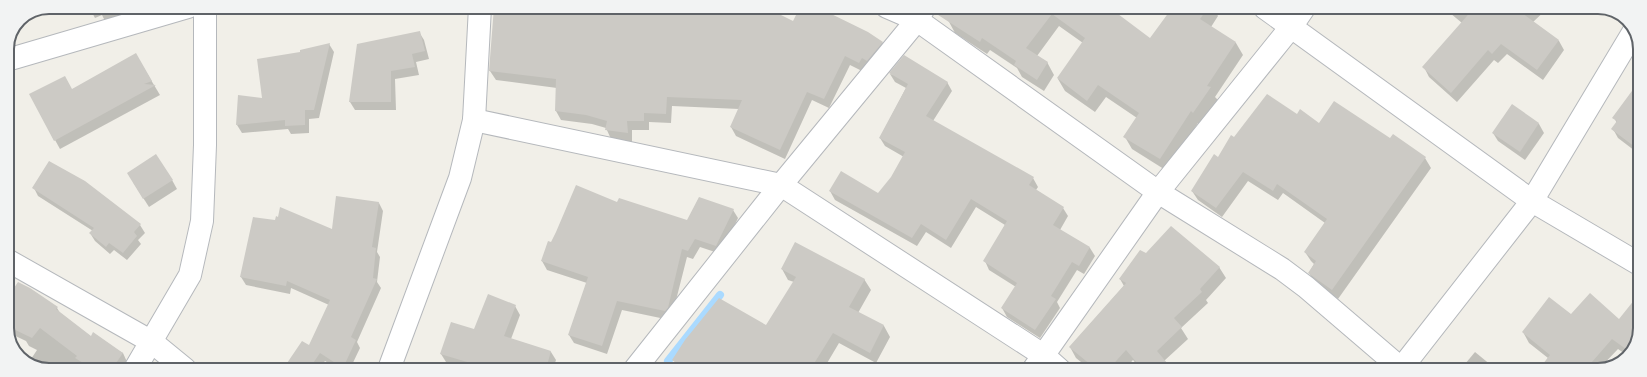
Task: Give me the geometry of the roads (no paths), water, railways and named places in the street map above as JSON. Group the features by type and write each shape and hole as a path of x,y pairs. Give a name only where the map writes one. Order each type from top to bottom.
{"street":[{"path":"14,58 164,14"},
{"path":"139,363 190,275 202,221 205,145 205,14"},
{"path":"391,363 460,178 474,120 480,14"},
{"path":"645,363 781,185 921,14 1158,192 1282,269 1300,282 1394,363"},
{"path":"1273,14 1532,201 1633,260"},
{"path":"474,120 781,185 1038,362 1158,192 1300,14"},
{"path":"1406,363 1532,201 1630,37"},
{"path":"14,264 152,342 178,363"}],"waterway":[{"path":"668,361 720,295"}]}
